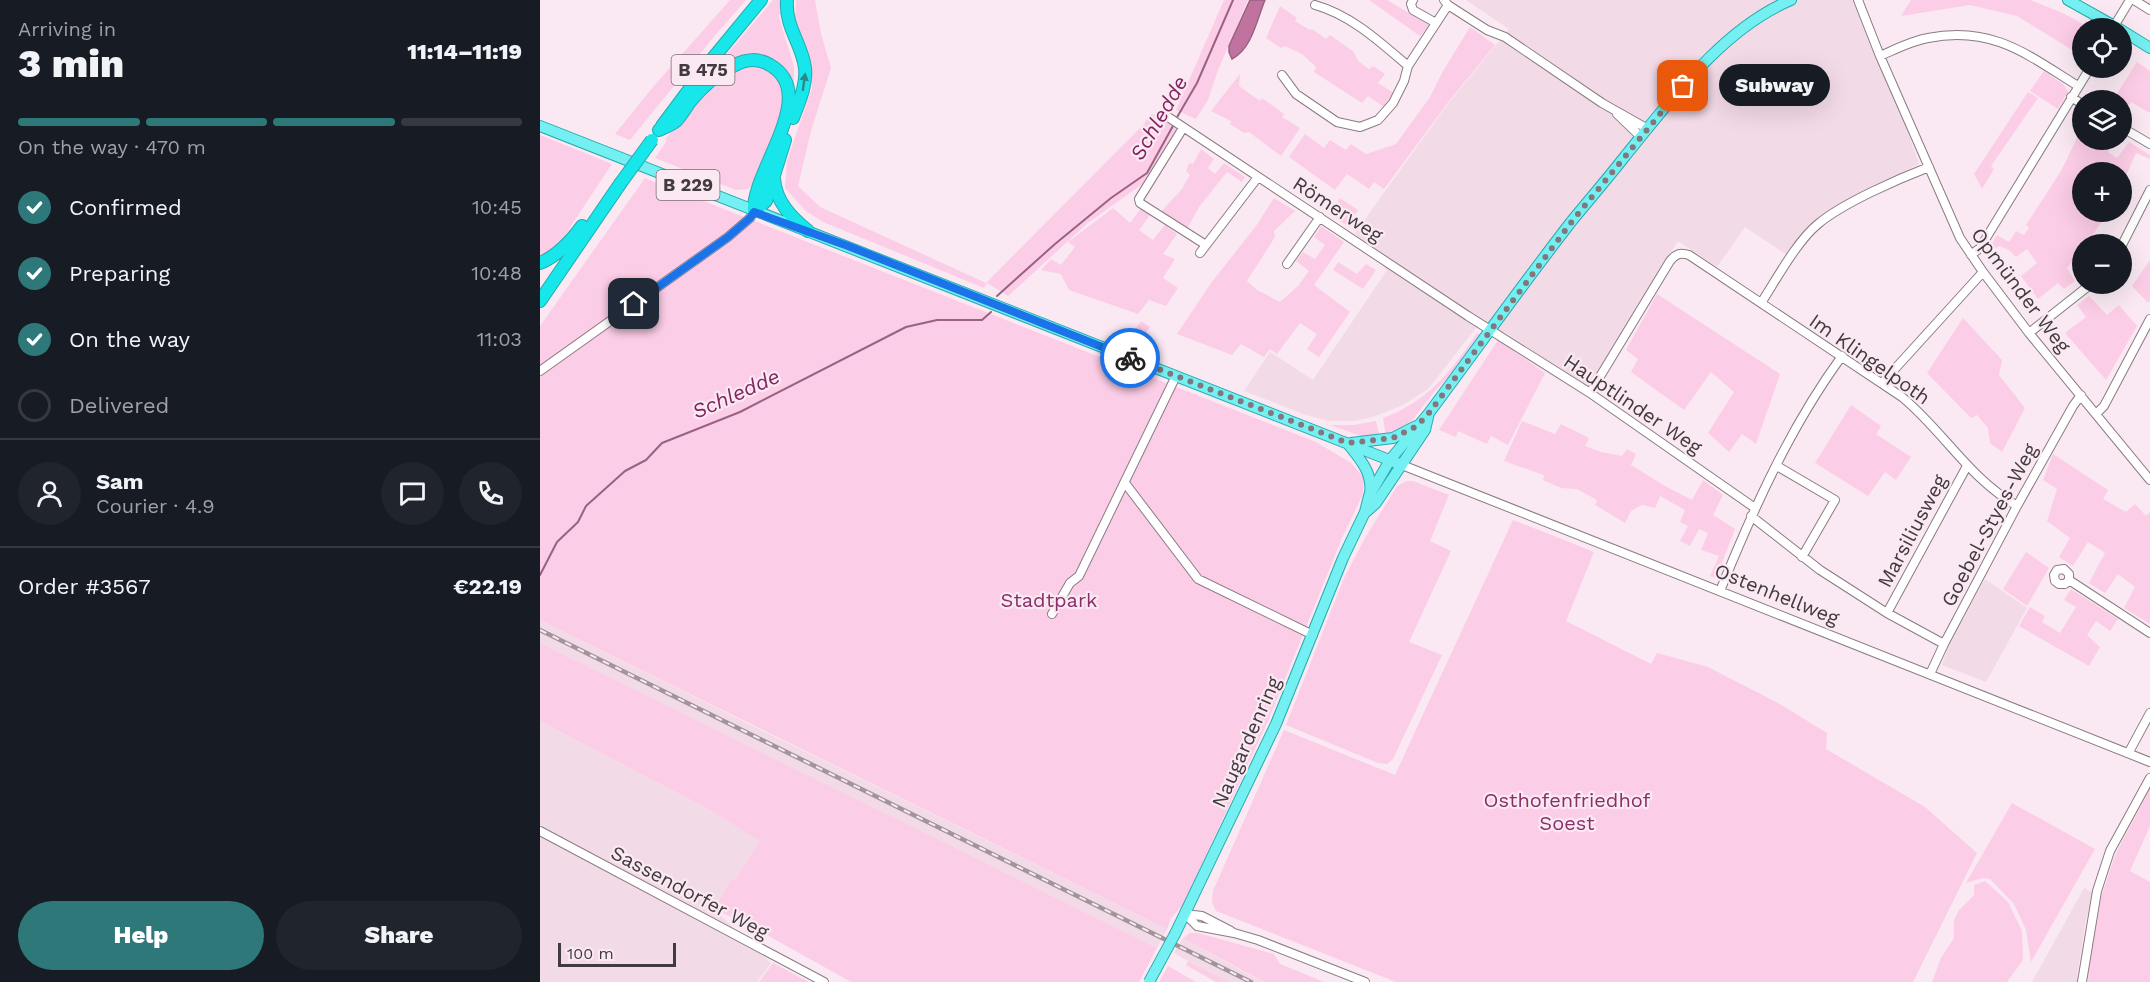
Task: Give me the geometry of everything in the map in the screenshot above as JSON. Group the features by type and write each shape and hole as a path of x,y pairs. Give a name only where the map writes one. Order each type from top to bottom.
{"highway":[{"name":"B 475","path":"540,301 620,184 709,63 761,0"},
{"path":"754,212 766,201 803,91 804,62 788,23 787,0"},
{"path":"656,135 675,122 701,90 726,69 738,63 761,61 779,71 788,86 789,105 755,196 754,212"},
{"path":"774,177 780,202 808,231"},
{"path":"540,263 551,258 563,248 590,217 606,206"}],"main road":[{"path":"1429,413 1573,220 1697,72 1754,21 1791,0"},
{"path":"2068,0 2100,18"},
{"path":"2132,37 2150,48"},
{"name":"B 229","path":"540,126 1390,460"},
{"name":"Naugardenring","path":"1149,982 1185,914 1276,724 1343,558 1365,512 1369,496 1390,460 1429,413"},
{"name":"Naugardenring","path":"1365,512 1376,503 1425,430 1429,413"},
{"path":"1369,496 1371,485 1367,470 1348,443 1393,438 1417,426"},
{"name":"Ostenhellweg","path":"1390,460 1402,465"}],"street":[{"path":"1413,0 1411,3 1413,10 1436,24"},
{"name":"Opmünder Weg","path":"1858,0 1955,228 1971,255 2030,333 2150,480"},
{"path":"2122,18 2132,0 2150,10"},
{"path":"1282,75 1296,94 1337,122 1359,127 1378,120 1393,103 1404,81 1408,66 1436,24 1446,3 1488,30 1505,37 1644,133"},
{"path":"1314,5 1334,10 1353,22 1408,66"},
{"path":"1880,56 1928,37 1958,35 1978,37 2002,42 2027,53 2078,86"},
{"path":"2076,90 2083,78"},
{"path":"1971,255 1980,248 2072,97"},
{"name":"Römerweg","path":"1167,117 1490,330"},
{"path":"1183,128 1139,199 1140,203 1203,249 1258,177"},
{"path":"2132,133 2150,144"},
{"path":"1761,303 1817,225 1845,207 1929,167"},
{"path":"2128,234 2150,190"},
{"path":"540,371 728,237 754,212"},
{"path":"1287,264 1320,218"},
{"name":"Im Klingelpoth","path":"1590,393 1670,261 1682,253 1689,255 1842,356 1920,411 1986,486 2017,506"},
{"path":"1882,383 1983,272"},
{"path":"2030,333 2079,294"},
{"path":"2096,414 2104,406 2150,319"},
{"name":"Hauptlinder Weg","path":"1490,330 1590,393 1753,512 1802,557 1887,613 1944,644"},
{"path":"1720,591 1753,512 1794,434 1842,356"},
{"path":"1052,614 1070,583 1079,576 1176,376"},
{"name":"Goebel-Styes-Weg","path":"1930,674 2017,506 2081,395"},
{"name":"Ostenhellweg","path":"1402,465 2150,762"},
{"path":"1777,466 1835,500 1802,557"},
{"name":"Marsiliusweg","path":"1887,613 1967,466"},
{"path":"1125,483 1198,579 1313,635"},
{"path":"2069,580 2150,633"},
{"path":"2129,752 2150,713"},
{"path":"2082,982 2097,891 2110,851 2150,778"},
{"name":"Sassendorfer Weg","path":"540,831 824,982"},
{"path":"1185,914 1197,926 1234,933 1277,947 1365,982"}],"shaded area":[{"path":"1250,0 1265,0 1249,41 1232,59 1229,46"},
{"path":"1466,0 1852,0 1906,127 1919,164 1845,203 1787,255 1745,227 1717,267 1678,241 1588,388 1505,332 1476,328 1428,389 1403,405 1373,417 1354,421 1330,421 1306,415 1244,391 1270,352 1313,380 1387,270 1355,233 1447,105 1509,29"},
{"path":"1985,579 2027,608 1986,682 1942,665 1948,647"},
{"path":"540,620 1167,929 1157,948 834,789 540,643"},
{"path":"540,721 710,810 761,841 714,909 771,963 757,982 540,982"},
{"path":"2084,888 2093,893 2086,919 2077,977 2088,982 2032,982"},
{"path":"1183,938 1264,982 1230,982 1188,961 1174,953"}],"green space":[{"path":"730,0 746,0 630,140 615,134 653,87"},
{"path":"773,0 782,0 779,18 794,66 794,92 791,81 780,65 772,59 754,54 733,58 709,75"},
{"path":"796,0 815,0 821,34 831,68 811,131 798,186 820,207 986,283 1143,125 1151,114 1160,116 1178,130 1152,177 1088,223 1008,296 987,283 984,288 823,222 805,210 785,188 787,161 812,88 811,62 795,21"},
{"path":"1224,0 1248,0 1218,70 1208,100 1196,119 1176,110"},
{"path":"1369,0 1387,0 1429,25 1420,36"},
{"path":"1911,0 2030,0 2072,18 2072,50 2017,16 1970,5 1901,16"},
{"path":"1280,6 1297,18 1295,21 1310,30 1312,29 1326,39 1330,35 1354,52 1358,61 1369,69 1373,66 1385,74 1378,83 1394,93 1384,107 1368,96 1362,103 1314,72 1316,67 1302,54 1285,46 1281,48 1266,38"},
{"path":"1470,27 1495,45 1449,101 1384,189 1374,182 1369,189 1347,174 1335,190 1289,157 1305,134 1324,148 1330,140 1346,150 1351,144 1366,154 1396,144 1430,97"},
{"path":"2137,62 2150,71 2150,113 2132,103 2132,90 2119,90 2127,78 2132,78 2132,70"},
{"path":"752,64 773,72 781,83 784,96 779,126 773,142 754,183 748,189 736,190 655,158 667,141 665,140 691,106 728,73"},
{"path":"2044,71 2063,84 2068,92 2058,109 2030,91"},
{"path":"1240,74 1239,86 1260,101 1262,98 1284,114 1282,117 1300,128 1281,156 1249,132 1244,133 1230,124 1231,121 1211,111"},
{"path":"2028,92 2038,98 1991,166 1994,169 1982,189 1974,174"},
{"path":"540,135 612,164 565,235 553,249 540,256"},
{"path":"2132,144 2150,155 2150,159 2136,153 2132,162 2072,162 2072,222 2101,222 2093,234 2072,234 2072,262 2067,268 2072,276 2072,283 2064,289 2058,283 2038,299 2021,276 2037,263 2027,249 2016,257 2009,250 1999,246 1987,252 1997,235 2009,242 2016,231 2024,235 2029,228 2026,225 2061,171 2072,148 2109,150 2108,152 2117,158 2123,150 2132,150"},
{"path":"1201,149 1214,159 1208,168 1215,174 1224,163 1245,177 1242,182 1227,172 1199,207 1186,231 1159,214 1182,189 1190,175 1186,171 1189,163 1193,164"},
{"name":"Stadtpark","path":"645,178 1316,442 1351,463 1364,478 1363,494 1342,538 1268,721 1183,905 1171,918 1167,929 540,620 540,326"},
{"path":"1274,198 1295,211 1274,231 1275,237 1247,281 1257,290 1280,302 1298,286 1309,271 1296,261 1303,252 1315,259 1325,245 1314,237 1321,226 1344,242 1314,285 1350,312 1319,357 1307,349 1317,334 1300,323 1277,354 1270,349 1264,357 1241,344 1232,355 1177,334 1211,283 1256,226"},
{"path":"1340,198 1358,210 1348,226 1330,214"},
{"path":"1113,208 1130,223 1141,208 1150,215 1139,230 1153,240 1165,225 1177,234 1163,254 1175,259 1163,278 1178,288 1166,306 1149,300 1138,314 1069,290 1061,274 1041,270 1051,259 1061,265 1075,247 1068,242"},
{"path":"2150,260 2150,300 2148,303 2132,286"},
{"path":"1338,262 1357,274 1366,264 1376,270 1363,289 1333,270"},
{"path":"1657,294 1780,374 1756,444 1742,434 1729,452 1708,433 1734,392 1711,372 1684,410 1631,372 1638,359 1626,350"},
{"path":"2089,296 2107,315 2119,305 2137,326 2106,380 2065,333 2086,317 2077,305"},
{"path":"1963,318 2002,360 1999,375 2025,408 2002,452 1990,443 1988,428 1977,415 1971,418 1927,373"},
{"path":"1141,321 1150,327 1136,347 1127,343"},
{"path":"1478,332 1479,336 1453,372 1413,419 1399,431 1386,437 1383,418 1426,394 1448,372"},
{"path":"1498,340 1545,373 1508,445 1491,436 1487,444 1458,431 1456,437 1439,430"},
{"path":"1851,405 1881,426 1876,434 1911,457 1896,480 1885,472 1868,496 1815,463"},
{"path":"1376,421 1380,438 1364,437 1330,425 1354,425"},
{"path":"1522,421 1555,434 1561,424 1589,438 1585,446 1601,452 1622,456 1627,449 1636,454 1631,465 1692,500 1703,480 1723,495 1713,515 1735,529 1716,578 1710,576 1719,556 1701,550 1708,533 1699,529 1690,546 1680,541 1688,526 1680,522 1685,510 1660,496 1655,508 1642,505 1631,511 1625,523 1595,505 1597,500 1577,489 1561,488 1543,480 1544,475 1504,461"},
{"path":"2053,454 2108,490 2103,499 2126,512 2135,504 2146,516 2150,512 2150,624 2124,608 2135,587 2118,574 2105,593 2089,583 2105,553 2088,542 2073,566 2059,557 2070,538 2047,521 2057,489 2043,480"},
{"path":"1413,481 1449,495 1430,541 1451,551 1409,642 1442,655 1393,759 1387,764 1378,763 1286,725 1344,578 1397,486"},
{"name":"Osthofenfriedhof Soest","path":"1513,520 1594,552 1566,621 1651,664 1657,653 1708,667 1778,703 1827,733 1826,749 1925,807 1977,853 1913,982 1396,982 1216,911 1212,903 1213,891 1284,730 1395,775"},
{"path":"2026,552 2049,568 2027,606 2003,589"},
{"path":"2071,589 2118,619 2110,631 2096,621 2087,635 2100,647 2089,666 2019,626 2030,607 2045,616 2042,622 2060,633 2076,607 2064,600"},
{"path":"540,643 1157,948 1139,982 851,982 747,924 714,909 732,879 735,880 760,841 710,810 540,721"},
{"path":"2150,789 2150,826 2130,871 2150,882 2150,982 2088,982 2090,957 2101,897 2116,853"},
{"path":"2012,803 2095,849 2031,962 2026,930 2014,904 1990,879 1983,878 1966,883"},
{"path":"1985,881 2008,902 2022,931 2023,960 2007,982 1932,982 1941,958 1954,938 1954,920 1959,910 1974,895 1974,885"},
{"path":"1190,933 1198,933 1274,954 1280,964 1324,982 1264,982 1183,938"},
{"path":"1188,961 1230,982 1216,982 1186,965"},
{"path":"773,963 809,982 759,982"},
{"path":"1168,966 1196,982 1159,982"}],"waterway":[{"name":"Schledde","path":"1176,119 1197,83 1233,0"},
{"name":"Schledde","path":"997,296 1111,198 1147,173 1174,124"},
{"name":"Schledde","path":"540,575 557,542 578,522 586,506 625,471 646,460 662,443 740,412 906,327 937,320 982,320 991,312"}],"railway":[{"path":"540,630 1251,982"}],"way so far":[{"path":"1130,358 1348,443 1393,438 1417,426 1429,413 1573,220 1683,86"}],"place":[{"name":"Subway","path":"1683,86"}],"route":[{"path":"634,304 728,237 754,212 848,246 1130,358"}]}
